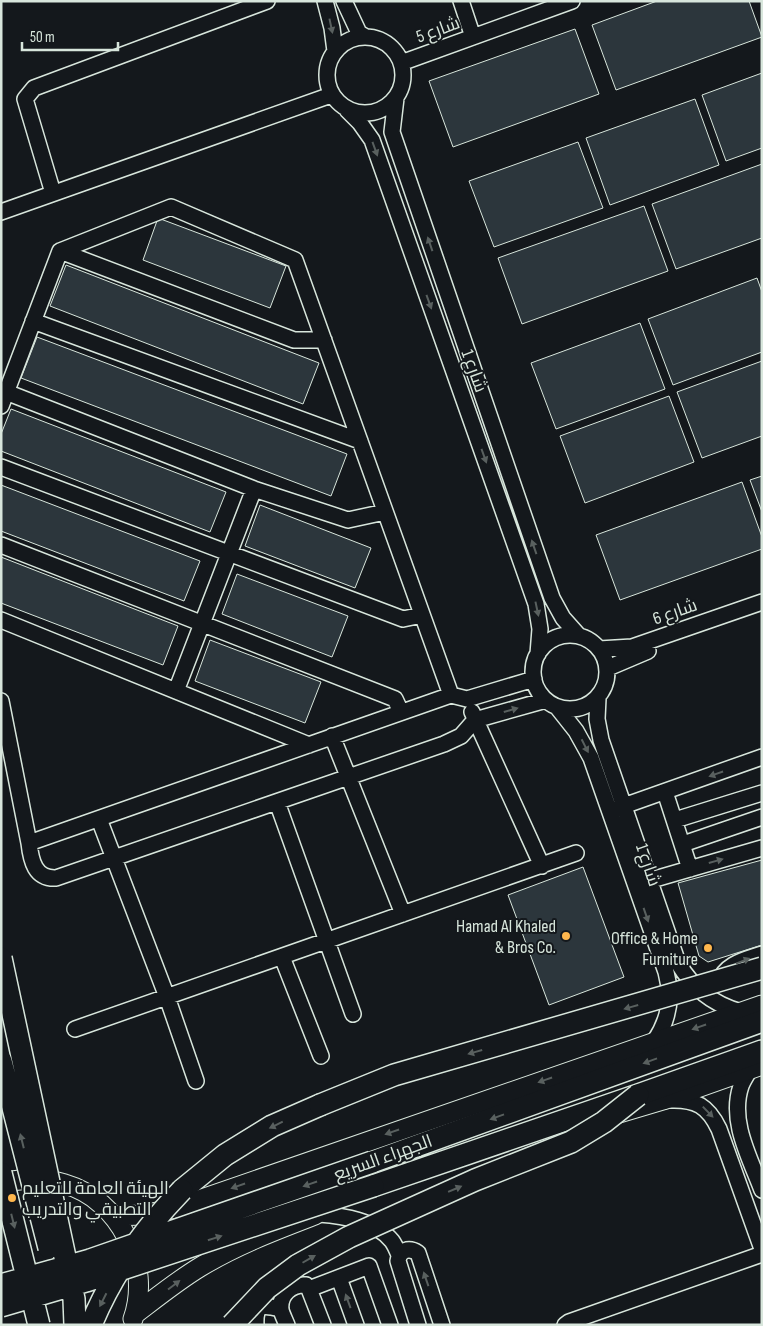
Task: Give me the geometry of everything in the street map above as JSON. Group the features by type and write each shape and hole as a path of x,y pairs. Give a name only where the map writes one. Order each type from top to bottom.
{"highway":[{"path":"1,958 74,1299 75,1325"},
{"path":"91,1325 122,1265 160,1213 182,1190 225,1154 272,1126 394,1075 762,968"},
{"name":"الجهراء السريع","path":"1,1285 90,1260 354,1168 762,1021"},
{"name":"الجهراء السريع","path":"1,1306 86,1281 638,1095 762,1051"},
{"path":"1,1061 68,1325"},
{"path":"232,1325 267,1288 298,1265 348,1237 475,1180 571,1142 604,1122 638,1095"},
{"path":"1,1173 38,1325"}],"main road":[{"name":"الجهراء السريع","path":"113,1216 143,1215 176,1208 762,1005"},
{"path":"1,1010 27,1112 42,1144 66,1184"},
{"name":"الجهراء السريع","path":"133,1319 179,1280 242,1245 319,1214 612,1115 663,1100 756,1067"},
{"path":"1,1183 21,1179 44,1179 66,1184 84,1192 113,1216 125,1233 133,1252 138,1273 138,1294 133,1319"}],"street":[{"path":"53,193 25,99 34,88 268,1"},
{"path":"325,1 332,28 335,51"},
{"path":"344,1 359,33 366,37"},
{"path":"461,1 473,37"},
{"name":"شارع 5","path":"401,63 572,1"},
{"path":"366,37 378,39 389,45 396,53 401,63 402,81 396,98 386,107 374,112 360,114 348,110 338,103 331,94 327,80 328,65 335,51 344,43 355,38 366,37"},
{"path":"1,212 331,94"},
{"name":"شارع 1","path":"396,98 392,132 552,598 563,618 578,636"},
{"name":"شارع 1","path":"348,110 372,140 536,604 540,629 538,654"},
{"path":"385,512 348,520 254,489 4,399 60,251 171,207 295,260 451,695"},
{"path":"60,251 294,340 324,340"},
{"path":"34,321 360,440"},
{"path":"1,467 403,619 422,615"},
{"path":"176,691 254,489"},
{"path":"1,545 395,699 402,712"},
{"name":"شارع 6","path":"600,649 632,647 762,602"},
{"name":"شارع 6","path":"608,668 634,656 762,612"},
{"path":"1,620 309,744"},
{"path":"567,635 578,636 590,641 600,649 608,668 605,687 598,698 585,706 571,709 551,703 538,690 534,679 534,666 538,654 545,645 555,638 567,635"},
{"path":"29,843 451,695 467,699 534,679"},
{"name":"شارع 1","path":"598,698 597,719 616,808 642,883 670,992 668,1014 654,1042"},
{"path":"467,699 542,866"},
{"path":"1,701 30,855 38,874 47,879 56,878 277,802 461,736 475,720 551,703"},
{"name":"شارع 1","path":"551,703 576,731 616,808"},
{"path":"332,736 403,914"},
{"path":"616,808 762,757"},
{"path":"665,792 690,869"},
{"path":"675,820 762,793"},
{"path":"277,802 353,1014"},
{"path":"683,844 762,817"},
{"path":"99,819 167,997 196,1081"},
{"path":"642,883 762,848"},
{"path":"75,1029 576,853"},
{"name":"شارع 1","path":"642,883 678,963 687,978 696,988 717,1003 741,1012"},
{"path":"717,1003 720,979 725,971 740,961 762,954"},
{"path":"282,957 321,1056"},
{"path":"756,1067 741,1087 737,1110 739,1129 762,1190"},
{"path":"663,1100 685,1099 701,1105 712,1115 760,1239"},
{"path":"319,1214 344,1216 381,1231 392,1242 399,1255"},
{"path":"418,1325 398,1261 402,1251 410,1250 418,1253 442,1325"},
{"path":"565,1325 762,1254"},
{"path":"309,1289 368,1266 390,1325"},
{"path":"339,1278 356,1325"},
{"path":"287,1325 281,1309 282,1303 288,1289 297,1284 306,1285 309,1289 322,1325"},
{"path":"256,1325 255,1313 259,1308 265,1306 281,1309"}],"building":[{"path":"657,1 749,1 762,37 616,90 592,25"},
{"path":"575,29 599,94 453,147 429,81"},
{"path":"762,73 762,148 726,161 702,95"},
{"path":"695,99 719,165 610,205 586,138"},
{"path":"578,142 603,208 494,247 469,181"},
{"path":"762,164 762,238 676,269 652,204"},
{"path":"644,206 668,271 522,324 498,258"},
{"path":"158,218 286,266 270,308 143,260"},
{"path":"66,265 319,363 303,404 50,306"},
{"path":"757,278 762,292 762,352 673,385 648,319"},
{"path":"640,323 665,389 556,429 531,363"},
{"path":"37,337 347,454 331,496 21,378"},
{"path":"762,361 762,436 702,458 677,392"},
{"path":"669,396 694,462 585,503 560,436"},
{"path":"11,409 226,492 210,532 1,451 1,434"},
{"path":"762,476 762,512 750,480"},
{"path":"742,482 762,537 762,549 620,600 596,535"},
{"path":"1,485 200,561 184,601 1,531"},
{"path":"260,505 371,548 355,588 245,546"},
{"path":"1,557 178,626 163,665 1,603"},
{"path":"237,574 348,616 332,657 222,614"},
{"path":"210,640 321,682 305,723 195,681"},
{"path":"762,860 762,945 708,962 699,956 678,883"},
{"name":"Hamad Al Khaled & Bros Co.","path":"583,867 624,977 549,1005 508,895"}],"place":[{"name":"Hamad Al Khaled & Bros Co.","path":"566,936"},
{"name":"Office & Home Furniture","path":"708,948"},
{"name":"الهيئة العامة للتعليم التطبيقي والتدريب","path":"12,1198"}]}
